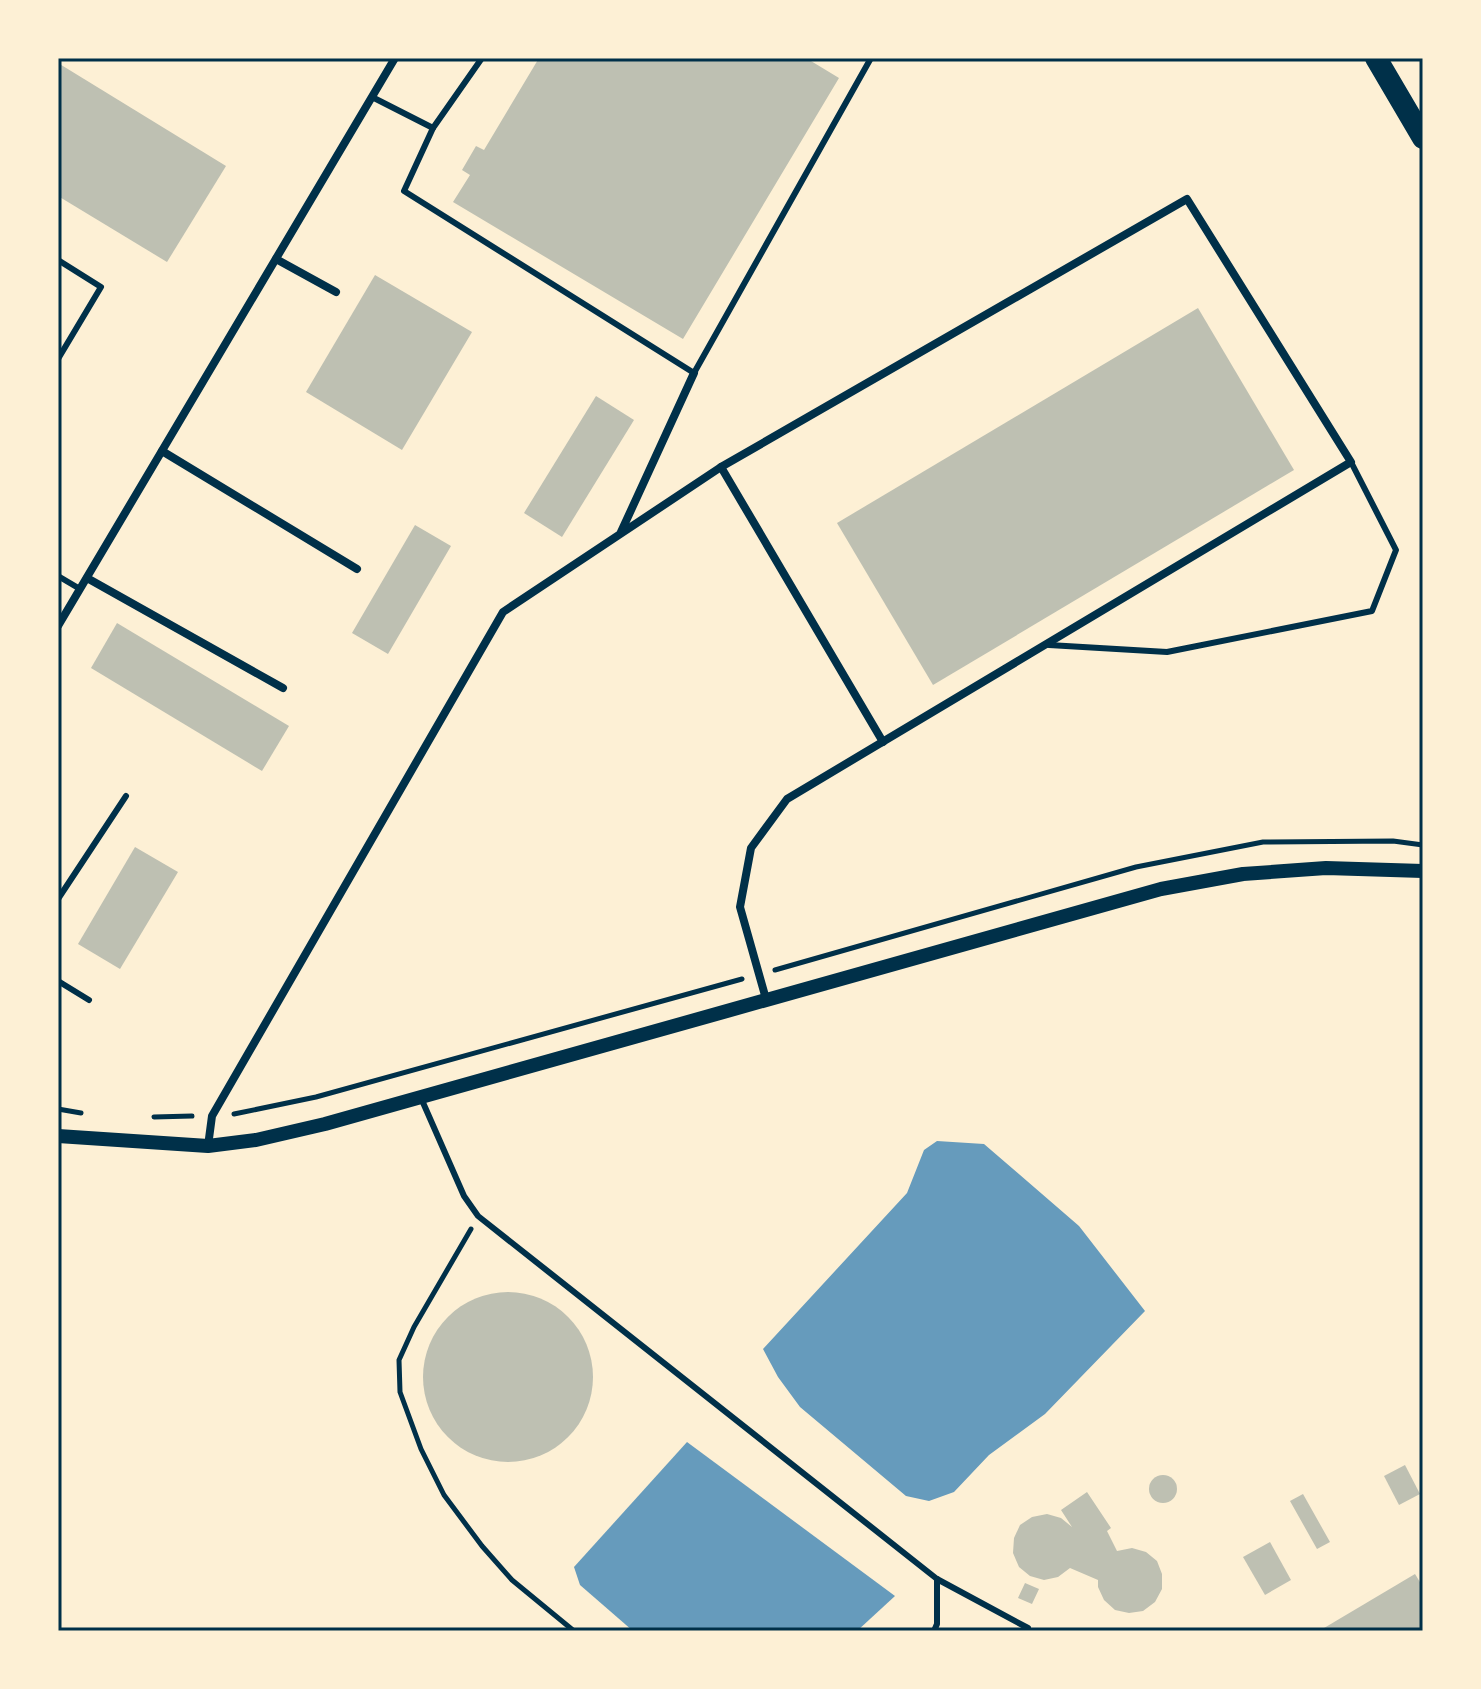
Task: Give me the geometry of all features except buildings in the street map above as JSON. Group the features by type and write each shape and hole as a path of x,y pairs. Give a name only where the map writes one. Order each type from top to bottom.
{"highway":[{"path":"1376,58 1423,138"}],"street":[{"path":"58,626 395,58"},
{"path":"208,1146 212,1116 503,612 721,467 1187,199 1351,462 787,799 751,848 740,907 766,999"},
{"path":"276,259 336,292"},
{"path":"619,535 694,373"},
{"path":"162,451 357,569"},
{"path":"721,467 883,742"},
{"path":"87,578 283,688"},
{"path":"58,1136 208,1146 256,1140 1161,889 1243,874 1326,868 1423,871"}],"lane":[{"path":"482,58 433,128 404,191 694,373 870,58"},
{"path":"372,97 433,128"},
{"path":"58,260 101,287 58,359"},
{"path":"1049,645 1167,652 1372,611 1396,550 1351,462"},
{"path":"58,576 80,589"},
{"path":"58,899 126,796"},
{"path":"58,981 89,1000"},
{"path":"420,1096 464,1196 478,1216 937,1579 1028,1628"},
{"path":"934,1631 937,1624 937,1579"}],"path":[{"path":"478,1216 414,1327 399,1360 400,1392 421,1449 444,1495 512,1580 574,1631"}],"water":[{"path":"937,1141 984,1144 1079,1226 1145,1311 1045,1414 989,1455 954,1492 929,1501 906,1496 800,1407 778,1377 763,1349 907,1193 924,1150"},
{"path":"687,1442 895,1596 857,1631 633,1631 580,1585 574,1567"}]}
